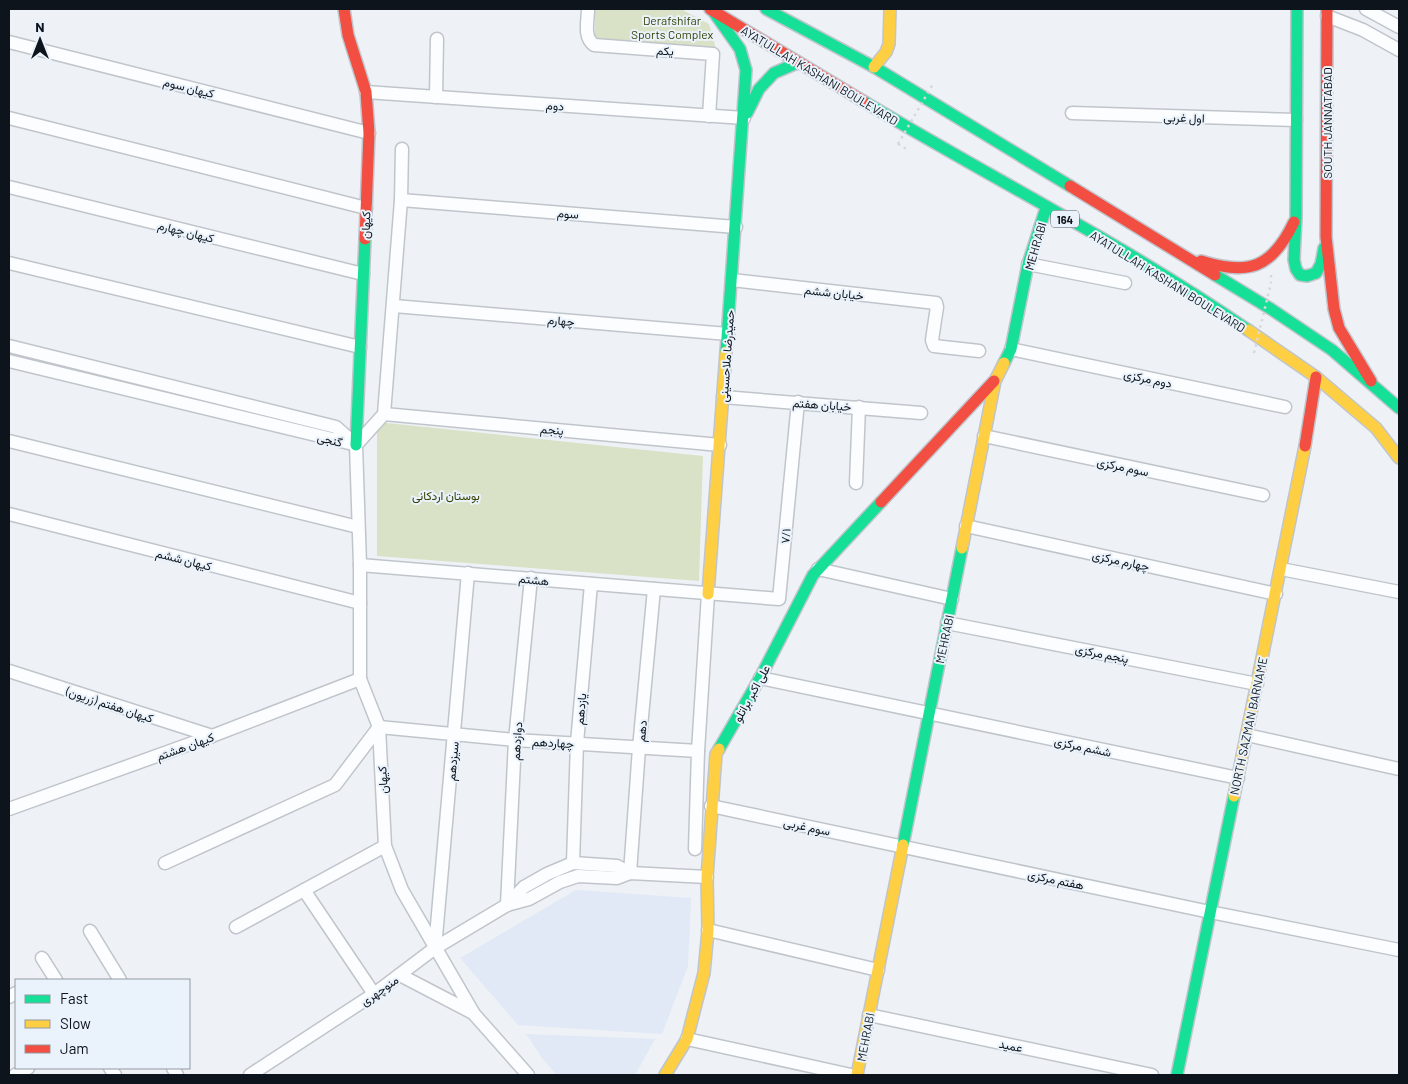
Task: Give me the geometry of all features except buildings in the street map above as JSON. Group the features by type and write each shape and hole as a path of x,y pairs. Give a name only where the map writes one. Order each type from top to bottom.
{"main road":[{"name":"کیهان","path":"344,9 348,35 366,92 370,133 356,445"},
{"name":"164","path":"766,9 874,67 1271,309 1332,350 1399,408"},
{"path":"874,67 886,52 889,44 890,9"},
{"path":"1297,9 1294,260 1296,269 1300,274 1307,276 1315,274 1320,267 1326,237"},
{"name":"AYATULLAH KASHANI BOULEVARD","path":"711,10 916,134 1138,259 1241,325 1316,377 1376,428 1399,458"},
{"name":"حمیدرضا ملاحسینی","path":"708,594 746,70 740,49 711,10"},
{"name":"SOUTH JANNATABAD","path":"1326,237 1327,13"},
{"path":"744,118 759,90 774,73 797,63"},
{"name":"MEHRABI","path":"857,1075 995,381 1010,349 1028,264 1046,208"},
{"path":"1162,242 1198,260 1221,268 1240,269 1268,260 1290,233 1296,217"},
{"path":"1326,237 1334,309 1339,328 1372,384"},
{"name":"NORTH SAZMAN BARNAME","path":"1177,1075 1304,454 1316,377"},
{"name":"علی اکبر براتلو","path":"665,1075 687,1039 704,973 708,930 707,877 716,754 760,678 813,575 995,381"}],"street":[{"name":"یکم","path":"588,9 587,35 589,41 594,45 713,54 709,116"},
{"path":"1366,9 1399,27"},
{"path":"1327,13 1399,50"},
{"path":"436,97 437,39"},
{"name":"کیهان سوم","path":"9,42 370,133"},
{"name":"دوم","path":"366,92 744,118"},
{"name":"اول غربی","path":"1072,113 1296,120"},
{"path":"9,118 366,208"},
{"path":"356,445 384,414 394,306 401,200 402,150"},
{"name":"کیهان چهارم","path":"9,187 363,274"},
{"name":"سوم","path":"401,200 736,227"},
{"path":"9,263 360,347"},
{"path":"1028,264 1125,283"},
{"name":"خیابان ششم","path":"732,280 936,303 932,340 934,346 979,351"},
{"name":"چهارم","path":"394,306 728,334"},
{"name":"گنجی","path":"9,346 336,427 356,445"},
{"name":"دوم مرکزی","path":"1010,349 1285,407"},
{"name":"گنجی","path":"9,361 356,445"},
{"name":"خیابان هفتم","path":"723,397 921,413"},
{"name":"۷/۱","path":"708,594 780,599 798,402"},
{"path":"856,483 859,407"},
{"name":"پنجم","path":"384,414 720,445"},
{"name":"سوم مرکزی","path":"984,436 1263,495"},
{"path":"9,441 358,527"},
{"name":"کیهان","path":"356,445 360,565 360,679 378,727 385,846 402,890 474,1014 528,1075"},
{"name":"کیهان ششم","path":"9,514 360,603"},
{"name":"چهارم مرکزی","path":"966,526 1276,594"},
{"name":"هشتم","path":"360,565 708,594"},
{"path":"818,569 952,599"},
{"path":"1281,569 1399,592"},
{"name":"سیزدهم","path":"435,948 468,573"},
{"name":"دوازدهم","path":"507,905 515,740 531,578"},
{"name":"یازدهم","path":"573,863 577,743 591,584"},
{"name":"دهم","path":"630,873 639,748 654,590"},
{"path":"695,849 698,751 708,594"},
{"name":"پنجم مرکزی","path":"947,622 1257,684"},
{"name":"کیهان هفتم (زریون)","path":"9,671 212,736"},
{"name":"ششم مرکزی","path":"760,678 1238,778"},
{"name":"کیهان هشتم","path":"9,809 212,736 360,679"},
{"path":"165,863 335,785 378,727"},
{"name":"چهاردهم","path":"378,727 515,740 698,751"},
{"path":"1247,735 1399,769"},
{"name":"سوم غربی","path":"711,806 903,846"},
{"path":"236,928 385,846"},
{"name":"هفتم مرکزی","path":"903,846 1210,912 1399,950"},
{"name":"منوچهری","path":"507,905 524,887 547,874 573,863 617,866 630,873"},
{"name":"منوچهری","path":"250,1075 374,994 435,948 507,905 529,899 560,882 578,876 617,878 630,873 707,877"},
{"path":"304,890 374,994"},
{"path":"708,930 878,970"},
{"path":"90,931 119,979"},
{"path":"42,958 55,979"},
{"path":"400,975 474,1014"},
{"name":"عمید","path":"869,1014 1152,1075"},
{"path":"687,1039 851,1075"},
{"path":"15,1075 26,1069"}],"path":[{"path":"906,148 898,144 933,84"},
{"path":"1254,353 1272,283 1270,273"}],"shaded area":[{"path":"576,890 691,898 688,966 662,1034 518,1025 460,958"},
{"path":"526,1034 655,1039 635,1075 557,1075 542,1058"}],"green space":[{"name":"Derafshifar Sports Complex","path":"595,9 681,9 709,24 716,49 595,39"},
{"name":"بوستان اردکانی","path":"377,422 703,456 699,581 377,556"}],"traffic: fast":[{"path":"766,9 874,67 1070,186"},
{"path":"1297,9 1294,260 1300,275 1307,276 1316,273 1321,264 1324,248"},
{"path":"713,11 740,49 746,70 726,352"},
{"path":"747,113 759,89 774,73 797,63"},
{"path":"863,101 1106,240 1248,330"},
{"path":"1004,363 1011,349 1028,264 1046,208"},
{"path":"356,445 365,239"},
{"path":"1215,275 1271,309 1332,350 1399,408"},
{"path":"719,749 760,678 813,575 881,502"},
{"path":"903,845 962,548"},
{"path":"1177,1075 1234,796"}],"traffic: slow":[{"path":"874,67 886,52 889,44 890,9"},
{"path":"1248,330 1316,377 1376,428 1399,458"},
{"path":"708,594 726,352"},
{"path":"962,548 995,381 1004,363"},
{"path":"1234,796 1305,446"},
{"path":"665,1075 687,1039 704,973 708,930 707,877 716,754 719,749"},
{"path":"857,1075 903,845"}],"traffic: jam":[{"path":"344,9 348,35 366,92 369,133 365,239"},
{"path":"710,9 863,101"},
{"path":"1327,9 1326,237 1334,309 1339,328 1371,381"},
{"path":"1070,186 1215,275"},
{"path":"1201,261 1233,268 1257,264 1268,259 1277,250 1294,222"},
{"path":"1305,446 1316,377"},
{"path":"881,502 994,381"}]}
